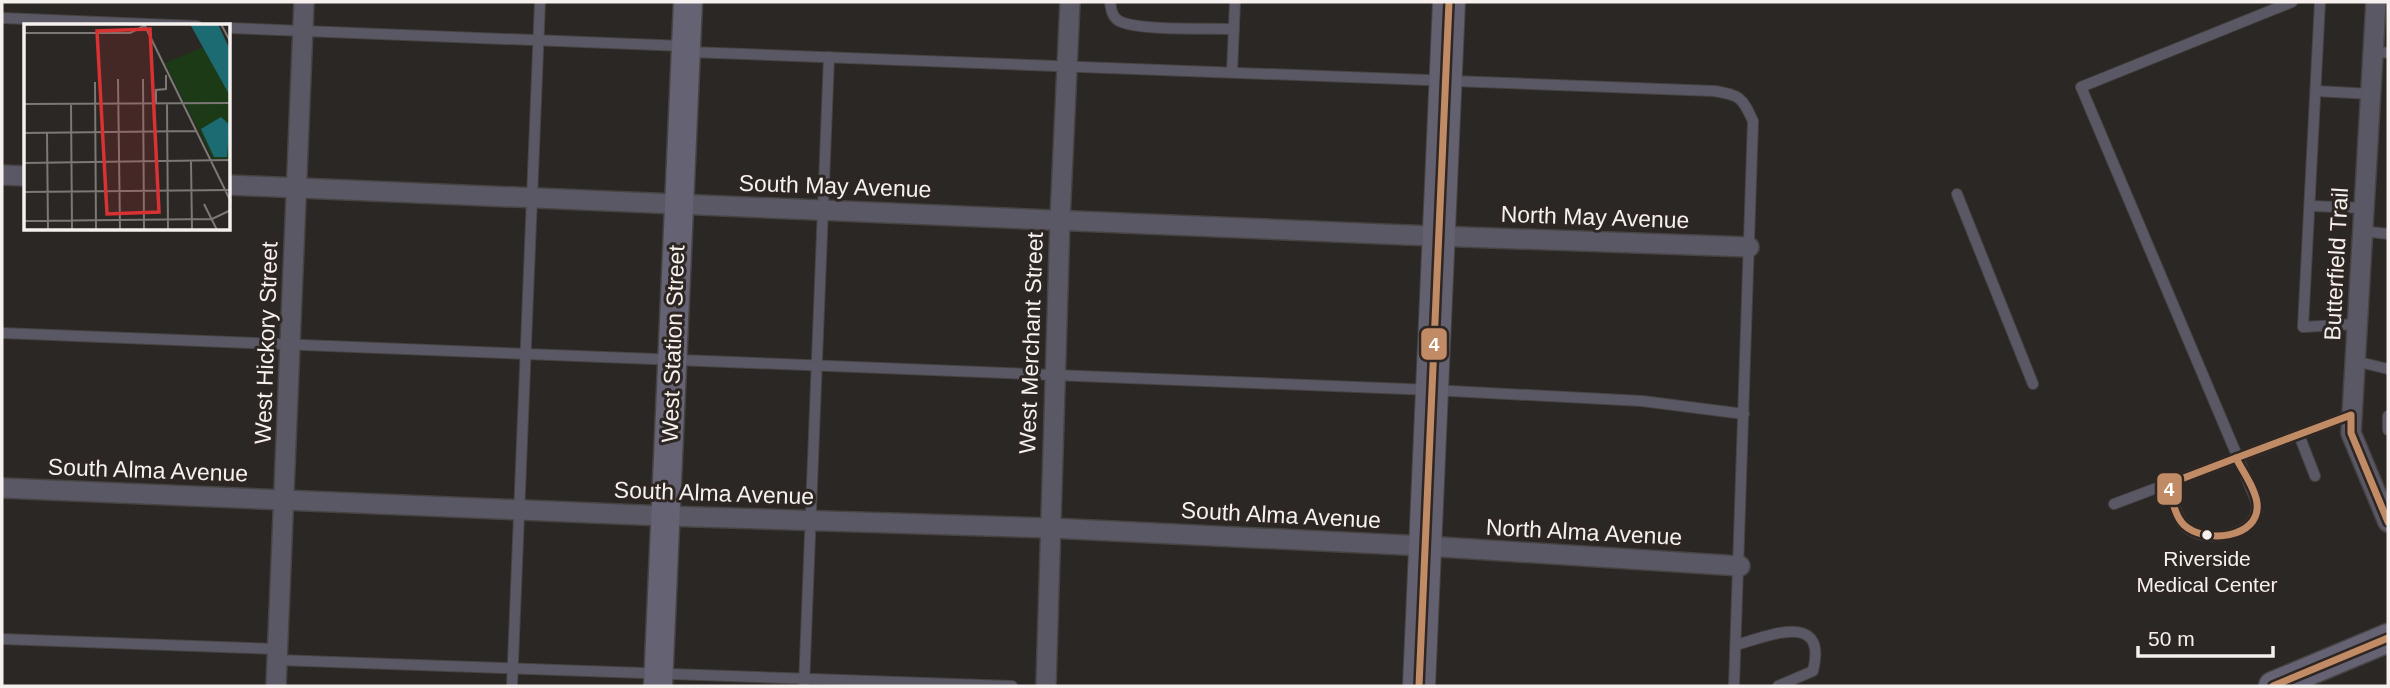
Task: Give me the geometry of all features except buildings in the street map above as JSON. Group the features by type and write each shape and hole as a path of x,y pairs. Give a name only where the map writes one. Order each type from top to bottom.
{"main road":[{"name":"West Station Street","path":"658,680 688,2"},
{"path":"1419,686 1449,2"},
{"path":"2273,686 2388,638"}],"street":[{"name":"West Hickory Street","path":"276,686 304,2"},
{"name":"West Merchant Street","path":"1046,686 1060,220 1070,2"},
{"name":"Butterfield Trail","path":"2376,2 2381,52 2371,94 2350,433 2387,518"},
{"path":"2,175 24,176"},
{"name":"South May Avenue","path":"231,185 1438,236"},
{"name":"North May Avenue","path":"1438,236 1749,247"},
{"name":"South Alma Avenue","path":"2,488 665,516 1050,528 1424,547"},
{"name":"North Alma Avenue","path":"1424,547 1740,565"}],"lane":[{"path":"512,686 540,2"},
{"path":"1110,2 1114,16 1121,22 1147,26 1234,29"},
{"path":"1232,72 1235,2"},
{"path":"2168,484 2183,525 2200,536 2222,538 2239,531 2254,519 2258,506 2081,87 2292,2"},
{"path":"2320,2 2303,327 2357,324"},
{"path":"2,18 148,24"},
{"path":"231,27 538,40 830,57 1714,91 1738,96 1753,121 1734,686"},
{"path":"804,682 830,57"},
{"path":"2316,91 2371,94"},
{"path":"1957,194 2033,384"},
{"path":"2311,206 2364,208"},
{"path":"2363,231 2388,234"},
{"path":"2,333 1432,390 1642,401 1744,414"},
{"path":"2355,361 2388,369"},
{"path":"2114,504 2351,415"},
{"path":"2388,416 2388,430"},
{"path":"2299,435 2315,476"},
{"path":"1736,645 1783,631 1800,631 1812,639 1817,656 1813,671 1778,686"},
{"path":"2,639 513,667 658,680 1012,686"}],"transit line":[{"name":"4","path":"1419,686 1449,2"},
{"name":"4","path":"2236,458 2351,415 2351,433 2388,522"},
{"name":"4","path":"2236,458 2256,497 2256,515 2250,524 2241,531 2217,536 2204,535 2184,525 2176,511 2168,484 2236,458"},
{"name":"4","path":"2273,686 2388,638"}],"place":[{"name":"Riverside Medical Center","path":"2207,535"}]}
